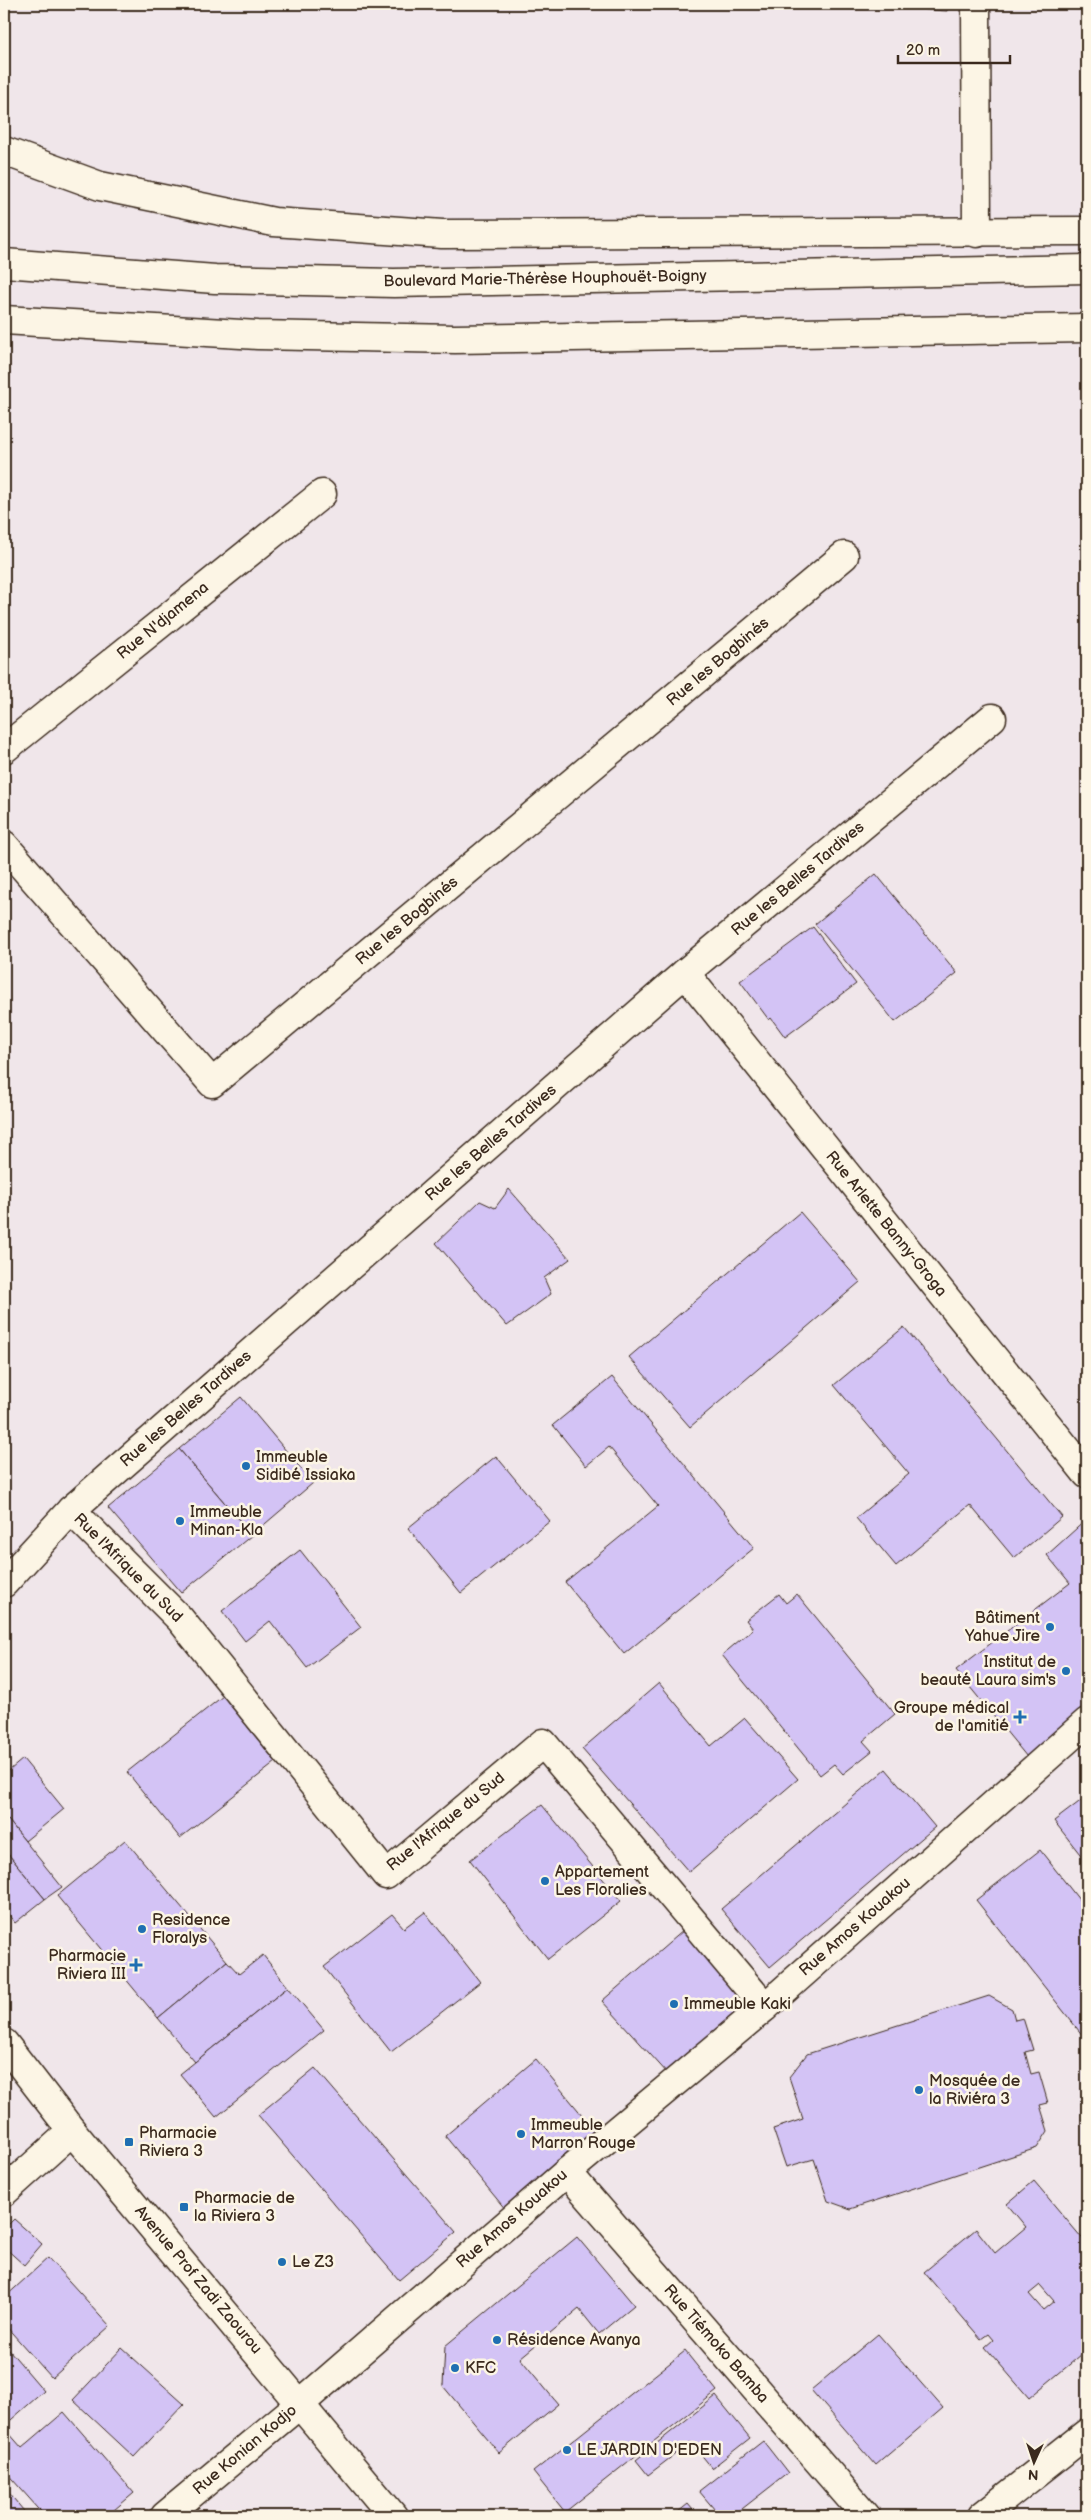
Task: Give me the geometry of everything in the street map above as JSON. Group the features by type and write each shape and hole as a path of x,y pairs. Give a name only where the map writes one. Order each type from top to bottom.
{"street":[{"path":"976,4 977,233"},
{"path":"4,151 100,186 274,222 442,234 1087,232"},
{"name":"Boulevard Marie-Thérèse Houphouët-Boigny","path":"4,263 216,279 394,282 1087,269"},
{"path":"4,320 258,335 455,339 1087,328"},
{"name":"Rue N'djamena","path":"4,748 322,494"},
{"name":"Rue les Bogbinés","path":"4,845 212,1083 844,556"},
{"name":"Rue les Belles Tardives","path":"4,1583 71,1510 685,973 992,718"},
{"name":"Rue Arlette Banny-Groga","path":"685,973 1087,1474"},
{"name":"Rue l'Afrique du Sud","path":"71,1510 180,1619 386,1875 543,1742 765,2007"},
{"name":"Rue Amos Kouakou","path":"301,2403 567,2172 765,2007 1087,1722"},
{"name":"Avenue Prof Zadi Zaourou","path":"4,2043 72,2130 301,2403 393,2516"},
{"path":"4,2192 72,2130"},
{"name":"Rue Tiémoko Bamba","path":"567,2172 866,2516"},
{"name":"Rue Konian Kodjo","path":"165,2516 301,2403"},
{"path":"982,2516 1087,2433"}],"building":[{"path":"902,4 948,4 947,11 901,8"},
{"path":"876,874 957,973 895,1022 815,924"},
{"path":"813,927 856,984 785,1037 771,1018 769,1020 740,981"},
{"path":"509,1189 570,1259 544,1278 551,1294 507,1326 436,1243 480,1201 495,1208"},
{"path":"800,1212 860,1282 690,1427 629,1357"},
{"path":"904,1327 1062,1517 1014,1558 970,1505 896,1566 856,1518 909,1474 834,1385"},
{"path":"1087,1336 1087,1346 1082,1340"},
{"path":"612,1377 754,1548 624,1654 565,1582 658,1506 609,1447 586,1466 553,1425"},
{"name":"Immeuble Sidibé Issiaka","path":"241,1397 313,1483 252,1535 179,1449"},
{"name":"Immeuble Minan-Kla","path":"179,1449 252,1535 181,1593 108,1508"},
{"path":"496,1456 550,1521 461,1593 408,1528"},
{"name":"Bâtiment Yahue Jire","path":"1087,1519 1087,1705 1027,1757 956,1670 1070,1583 1047,1555"},
{"path":"300,1550 361,1627 307,1668 270,1621 245,1641 222,1611"},
{"path":"779,1594 786,1603 797,1594 895,1714 863,1741 872,1751 843,1774 834,1764 820,1775 722,1655 753,1629 746,1620"},
{"path":"659,1683 711,1746 745,1718 798,1779 689,1872 582,1749"},
{"path":"223,1696 276,1762 180,1838 127,1772"},
{"path":"23,1759 64,1809 25,1841 4,1815 4,1775"},
{"path":"886,1769 935,1827 770,1967 721,1909"},
{"path":"1087,1796 1087,1863 1054,1821"},
{"name":"Appartement Les Floralies","path":"542,1805 621,1901 548,1959 470,1860"},
{"path":"4,1815 62,1887 45,1899 4,1849"},
{"name":"Residence Floralys","path":"125,1840 227,1961 158,2018 57,1896"},
{"path":"4,1849 45,1899 15,1923 4,1909"},
{"path":"1040,1850 1087,1910 1087,2041 976,1900"},
{"path":"425,1912 480,1982 391,2052 324,1967 392,1914 404,1928"},
{"name":"Immeuble Kaki","path":"684,1930 746,2008 669,2075 602,2001"},
{"path":"263,1955 288,1987 195,2062 158,2018 227,1961 239,1974"},
{"path":"288,1987 324,2030 216,2117 180,2074"},
{"name":"Mosquée de la Riviéra 3","path":"989,1996 1012,2009 1015,2020 1023,2018 1033,2050 1025,2052 1031,2074 1039,2072 1048,2103 1040,2105 1048,2131 1037,2148 850,2209 828,2201 814,2159 786,2167 773,2129 803,2119 789,2077 807,2054"},
{"name":"Immeuble Marron Rouge","path":"536,2059 597,2133 506,2210 445,2136"},
{"path":"315,2068 456,2232 399,2280 258,2115"},
{"path":"1034,2181 1087,2244 1087,2350 1029,2398 985,2347 993,2340 988,2334 981,2339 924,2272 976,2229 995,2253 1026,2227 1007,2204","holes":["1040,2285 1054,2301 1043,2310 1029,2294"]},
{"path":"14,2219 42,2244 24,2265 4,2247 4,2229"},
{"name":"Résidence Avanya","path":"577,2237 634,2305 599,2334 579,2309 520,2358 558,2404 499,2453 443,2386 445,2346"},
{"path":"48,2258 110,2326 52,2378 4,2324 4,2298"},
{"path":"878,2334 943,2408 876,2465 811,2390"},
{"path":"4,2344 44,2391 4,2426"},
{"path":"122,2348 184,2404 134,2457 73,2400"},
{"path":"685,2351 717,2391 565,2512 533,2472"},
{"path":"716,2396 750,2438 712,2468 691,2442 648,2475 636,2460"},
{"path":"64,2412 134,2493 107,2516 45,2516 4,2470 4,2436 8,2432 22,2448"},
{"path":"763,2441 788,2473 733,2516 720,2516 699,2491"},
{"path":"4,2487 28,2516 4,2516"},
{"path":"688,2504 698,2516 673,2516"}],"place":[{"name":"Immeuble Sidibé Issiaka","path":"246,1466"},
{"name":"Immeuble Minan-Kla","path":"180,1521"},
{"name":"Bâtiment Yahue Jire","path":"1050,1627"},
{"name":"Institut de beauté Laura sim's","path":"1066,1671"},
{"name":"Groupe médical de l'amitié","path":"1020,1717"},
{"name":"Appartement Les Floralies","path":"545,1881"},
{"name":"Residence Floralys","path":"142,1929"},
{"name":"Pharmacie Riviera III","path":"136,1965"},
{"name":"Immeuble Kaki","path":"674,2004"},
{"name":"Mosquée de la Riviéra 3","path":"919,2090"},
{"name":"Immeuble Marron Rouge","path":"521,2134"},
{"name":"Pharmacie Riviera 3","path":"129,2142"},
{"name":"Pharmacie de la Riviera 3","path":"184,2207"},
{"name":"Le Z3","path":"282,2262"},
{"name":"Résidence Avanya","path":"497,2340"},
{"name":"KFC","path":"455,2368"},
{"name":"LE JARDIN D'EDEN","path":"567,2450"}]}
